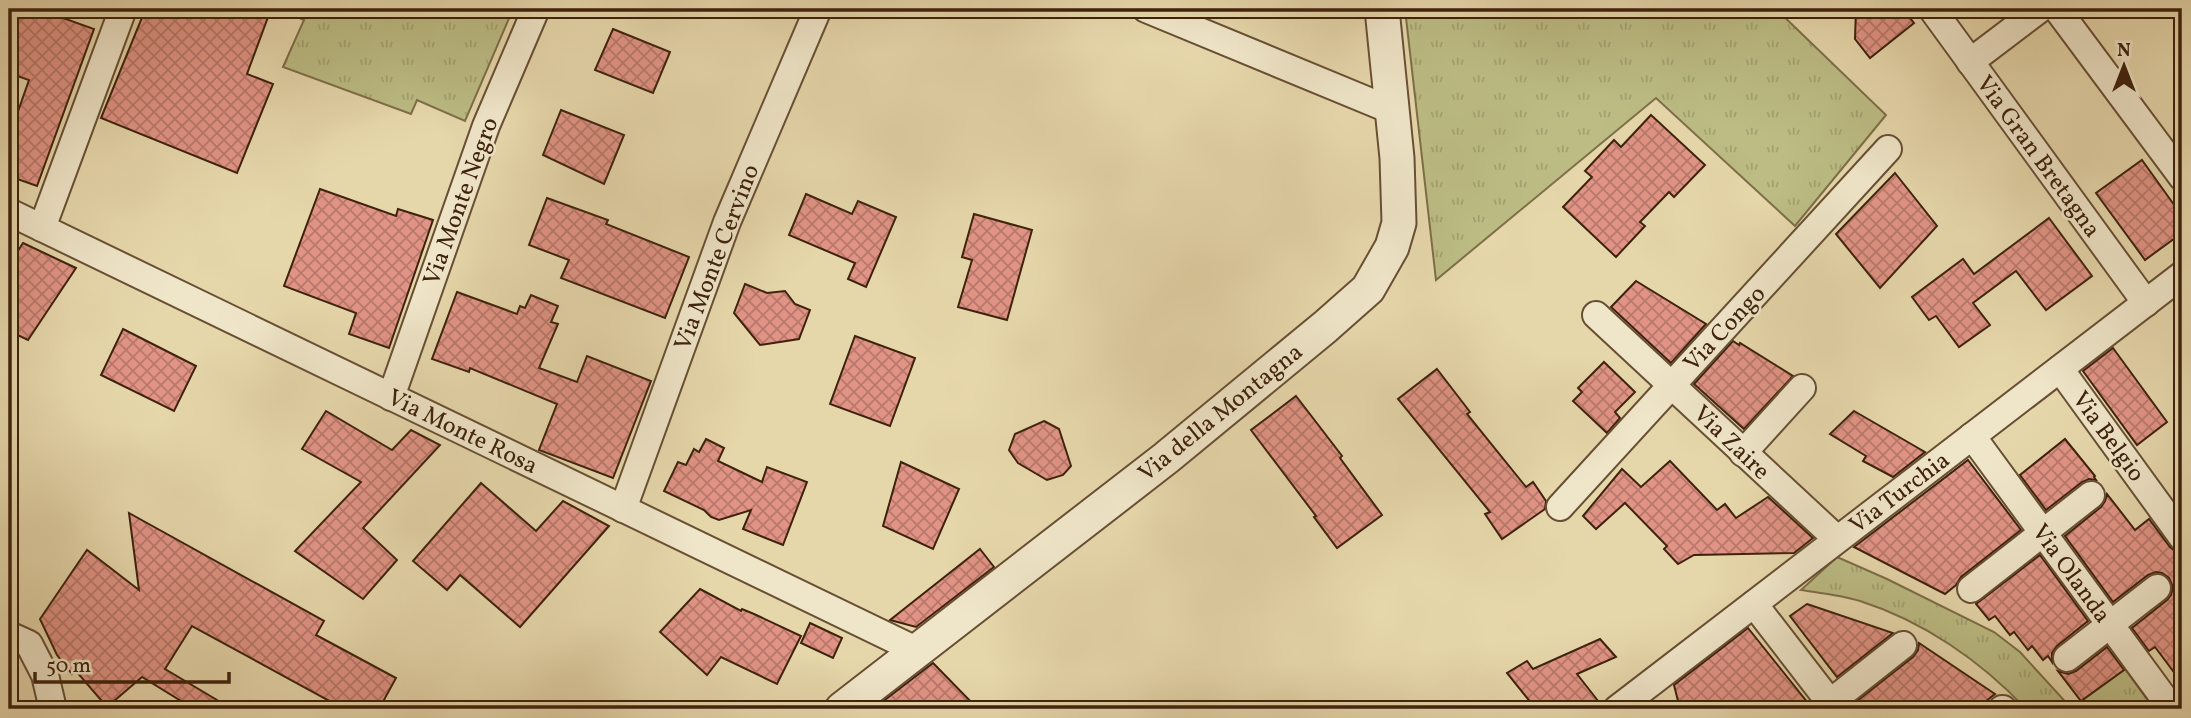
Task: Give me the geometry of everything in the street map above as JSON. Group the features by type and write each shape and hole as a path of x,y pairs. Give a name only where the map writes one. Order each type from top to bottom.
{"street":[{"path":"42,228 124,9"},
{"name":"Via Monte Negro","path":"391,397 486,126 536,9"},
{"name":"Via Monte Cervino","path":"623,509 727,222 818,9"},
{"path":"1146,9 1392,111"},
{"name":"Via della Montagna","path":"842,709 1166,458 1368,289 1392,247 1399,223 1397,159 1382,9"},
{"name":"Via Gran Bretagna","path":"1932,9 2146,303"},
{"path":"1970,61 2040,9"},
{"path":"2057,9 2182,177"},
{"name":"Via Congo","path":"1560,507 1888,149"},
{"name":"Via Monte Rosa","path":"9,212 918,651"},
{"name":"Via Turchia","path":"1620,708 2182,275"},
{"name":"Via Zaire","path":"1596,315 1836,539"},
{"name":"Via Belgio","path":"2060,369 2182,537"},
{"path":"1742,453 1802,388"},
{"name":"Via Olanda","path":"1972,436 2172,709"},
{"path":"1971,589 2091,495"},
{"path":"2067,658 2157,588"},
{"path":"1754,604 1829,707 1903,645"},
{"path":"9,635 29,644 45,675 54,709"}],"green space":[{"path":"279,9 513,9 465,121 417,100 411,114 283,67 304,20"},
{"path":"1405,9 1776,9 1886,115 1795,226 1656,98 1436,280"},
{"path":"1837,557 1994,632 2020,652 2071,708 2125,669 2154,709 2026,709 2009,691 1970,659 1928,631 1883,609 1853,599 1801,590"}],"building":[{"path":"9,9 38,9 94,29 37,186 9,176 9,137 29,80 9,73"},
{"path":"154,9 247,9 268,17 247,74 273,84 237,173 101,118 143,15 151,18"},
{"path":"1856,9 1903,9 1914,23 1870,58 1855,39"},
{"path":"613,29 670,52 653,93 595,70"},
{"path":"561,110 624,135 604,184 543,155"},
{"path":"1651,115 1705,165 1674,197 1669,192 1640,222 1645,226 1616,257 1563,207 1592,177 1585,171 1614,140 1621,147"},
{"path":"2142,160 2182,216 2182,233 2145,260 2096,193"},
{"path":"1895,173 1937,226 1880,288 1836,234"},
{"path":"320,189 396,216 398,209 433,220 389,348 349,334 356,313 284,286"},
{"path":"806,194 852,214 858,201 896,217 866,287 848,279 855,263 789,235"},
{"path":"547,198 608,220 606,224 689,257 665,318 561,278 569,260 529,245"},
{"path":"974,214 1032,230 1007,320 958,307 972,260 962,257"},
{"path":"2049,218 2092,276 2046,310 2016,271 1973,303 1990,325 1959,347 1936,316 1929,320 1912,297 1963,259 1974,274"},
{"path":"23,243 76,268 28,340 9,331 9,265"},
{"path":"1636,281 1706,324 1671,363 1611,307"},
{"path":"745,284 767,293 785,291 795,304 810,310 799,339 760,345 734,313"},
{"path":"457,292 517,314 520,306 525,308 531,295 558,306 551,322 558,324 539,368 577,382 587,356 651,381 613,478 539,450 557,404 470,368 469,372 432,359"},
{"path":"123,329 196,366 174,411 101,375"},
{"path":"855,336 915,358 890,426 830,404"},
{"path":"1733,341 1793,376 1744,429 1694,384"},
{"path":"2113,348 2167,422 2137,445 2083,371"},
{"path":"1604,362 1635,392 1615,412 1620,418 1607,433 1573,401 1582,392 1578,388"},
{"path":"1437,369 1470,412 1467,414 1526,487 1533,482 1546,501 1545,509 1502,539 1485,514 1490,512 1398,399"},
{"path":"1296,396 1342,456 1340,458 1382,515 1337,548 1251,430"},
{"path":"326,411 392,450 411,430 440,445 363,528 397,560 363,599 295,551 361,482 302,449"},
{"path":"1854,411 1925,452 1893,477 1863,461 1866,456 1830,434"},
{"path":"1044,421 1059,429 1071,466 1063,475 1047,480 1018,463 1009,450 1015,434"},
{"path":"706,439 724,448 718,461 762,482 767,467 807,482 783,545 743,529 751,510 719,520 664,491 678,462 686,465 694,449 699,452"},
{"path":"2065,439 2096,480 2082,482 2046,510 2020,475"},
{"path":"1968,460 2021,530 1961,577 1945,594 1854,547"},
{"path":"1670,461 1717,510 1725,504 1736,518 1768,497 1813,538 1794,553 1694,555 1678,564 1664,549 1667,546 1625,503 1596,529 1583,516 1622,469 1641,487"},
{"path":"901,462 959,489 933,549 883,526"},
{"path":"481,483 536,531 563,501 609,526 520,627 460,575 447,590 413,561"},
{"path":"2107,494 2135,530 2149,519 2170,547 2182,553 2182,683 2155,647 2149,651 2132,628 2171,595 2173,587 2169,578 2156,572 2148,575 2113,602 2065,536 2101,507"},
{"path":"129,513 324,621 316,635 396,678 379,709 344,709 192,626 165,669 232,709 194,709 142,677 107,707 76,671 72,674 57,655 40,619 87,550 139,590"},
{"path":"980,549 994,567 916,627 890,620"},
{"path":"2040,555 2088,621 2057,646 2052,653 2052,662 2048,656 2043,660 2032,646 2028,650 2014,632 2010,635 1995,616 1989,620 1976,604"},
{"path":"700,589 741,611 742,609 754,614 801,636 777,684 721,657 707,675 660,632"},
{"path":"1807,604 1893,633 1837,677 1790,616"},
{"path":"810,623 842,638 833,658 801,643"},
{"path":"1748,628 1808,703 1807,709 1680,709 1674,685"},
{"path":"1600,639 1616,657 1577,674 1602,709 1536,709 1507,673 1527,661 1533,669"},
{"path":"1919,643 1995,694 1976,709 1863,709 1857,701 1913,657"},
{"path":"2107,647 2124,670 2081,701 2058,671 2068,674 2076,671"},
{"path":"933,663 978,709 873,709"}]}
